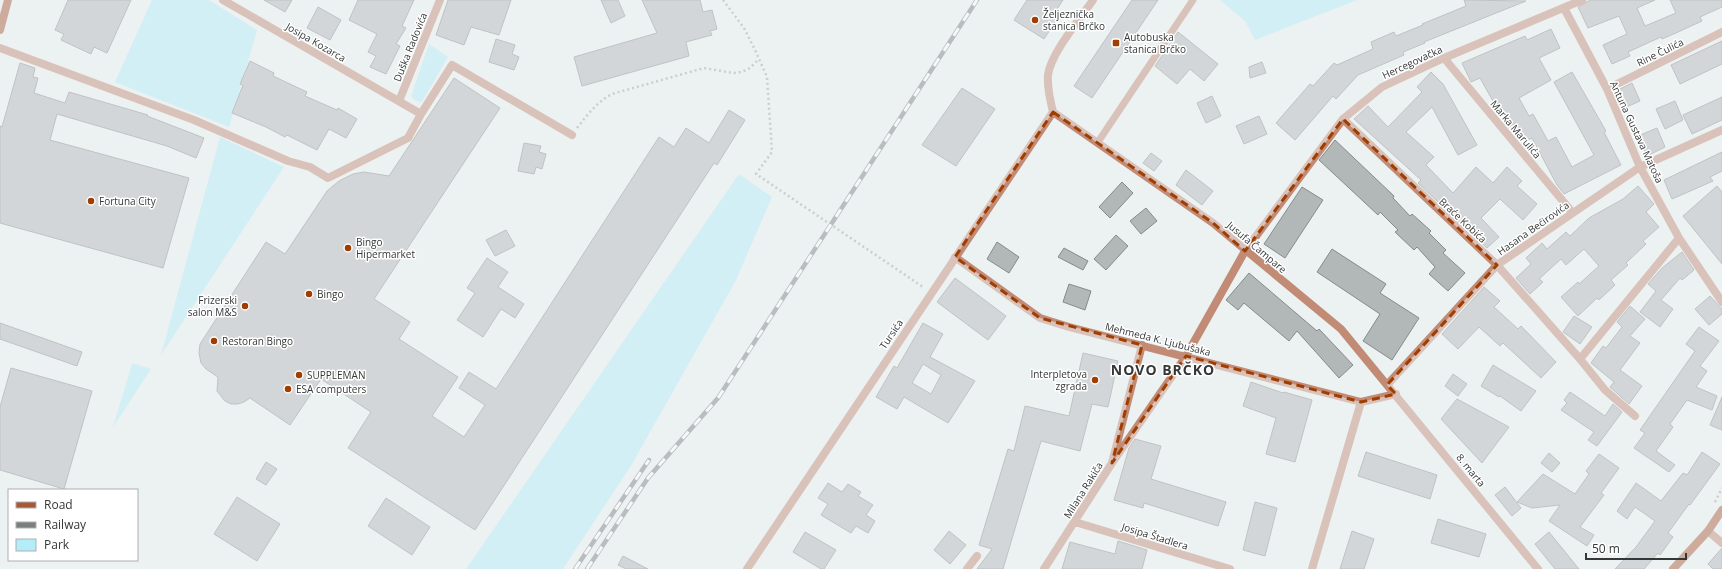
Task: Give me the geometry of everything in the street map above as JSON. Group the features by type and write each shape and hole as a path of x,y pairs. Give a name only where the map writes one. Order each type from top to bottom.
{"main road":[{"path":"0,30 8,0"},
{"path":"1673,569 1708,530 1722,510"}],"street":[{"name":"Josipa Kozarca","path":"223,0 421,114"},
{"name":"Duška Radovića","path":"399,101 440,0"},
{"path":"1054,112 1050,101 1048,74 1063,43 1093,0"},
{"name":"Hercegovačka","path":"1112,464 1186,356 1245,251 1343,119 1382,87 1444,58 1582,0"},
{"name":"Antuna Gustava Matoša","path":"1564,8 1607,89 1640,167 1679,238 1722,302"},
{"name":"Rine Čulića","path":"1607,89 1722,32"},
{"path":"0,48 194,120 288,161 310,167 328,178 408,138 421,114 452,65 572,135"},
{"name":"Marka Marulića","path":"1444,58 1572,212"},
{"name":"Jusufa Čampare","path":"1054,112 1214,224 1341,329 1387,384"},
{"name":"Tursića","path":"747,569 955,257 1054,112"},
{"name":"Braće Kobića","path":"1343,119 1497,265 1580,359 1605,390 1635,416"},
{"name":"Hasana Bećirovića","path":"1387,384 1497,265 1572,212 1640,167 1722,130"},
{"path":"1580,359 1679,238"},
{"name":"Mehmeda K. Ljubušaka","path":"955,257 1040,318 1069,327 1361,402 1396,394"},
{"name":"Milana Rakiča","path":"1044,569 1112,464 1142,345"},
{"name":"8. marta","path":"1387,384 1538,569"},
{"path":"1312,569 1361,402"},
{"name":"Josipa Štadlera","path":"1075,522 1230,569"},
{"path":"1708,530 1722,543"},
{"path":"967,569 977,556"}],"lane":[{"path":"1098,142 1193,0"}],"path":[{"path":"723,0 744,28 767,77 772,152 756,174 926,290"},
{"path":"572,135 595,106 612,94 704,68 733,73 742,72 750,68 759,58"}],"highlighted area":[{"path":"1053,112 1213,223 1245,251 1343,119 1497,265 1387,385 1396,394 1361,402 1186,356 1112,463 1142,345 1040,318 955,257"}],"green space":[{"path":"152,0 209,0 257,30 229,127 115,82"},
{"path":"1220,0 1357,0 1255,40 1245,21"},
{"path":"429,44 448,57 422,102 416,101 411,96"},
{"path":"220,137 284,167 161,355"},
{"path":"739,174 772,197 736,280 632,464 563,569 466,569"},
{"path":"132,364 151,369 113,427"}],"building":[{"path":"68,0 131,0 107,53 94,47 91,54 61,40 64,34 55,30"},
{"path":"264,0 292,0 285,12"},
{"path":"358,0 414,0 402,26 406,28 396,44 400,46 386,74 370,67 376,56 368,52 377,34 349,20"},
{"path":"448,0 511,0 499,35 471,27 464,45 436,35"},
{"path":"601,0 618,0 625,16 611,23"},
{"path":"642,0 700,0 703,12 712,10 717,29 710,31 712,35 686,42 689,56 582,86 574,57 657,33"},
{"name":"Željeznička stanica Brčko","path":"1027,0 1063,0 1052,17 1056,21 1044,39 1014,20"},
{"name":"Autobuska stanica Brčko","path":"1132,0 1158,0 1092,98 1074,86"},
{"path":"1464,0 1526,1 1424,42 1425,43 1403,52 1404,55 1358,75 1336,99 1333,96 1295,140 1276,123 1310,84 1313,86 1334,63 1337,65 1373,49 1371,42 1394,32 1396,36 1466,6"},
{"path":"1590,0 1655,0 1637,8 1645,26 1676,13 1670,0 1722,0 1722,7 1700,17 1702,21 1628,52 1630,56 1612,64 1603,45 1627,34 1619,16 1588,28 1578,7"},
{"path":"318,7 341,20 330,40 307,28"},
{"path":"1551,29 1560,48 1539,58 1551,80 1519,98 1529,116 1533,114 1548,141 1556,137 1572,167 1594,155 1554,82 1572,72 1606,131 1604,132 1621,165 1564,194 1557,185 1532,138 1524,142 1514,124 1510,126 1497,102 1494,103 1480,78 1471,82 1462,63 1525,36 1527,40"},
{"path":"1178,32 1218,64 1204,81 1190,69 1177,84 1155,66"},
{"path":"496,39 515,45 512,54 519,57 514,70 489,62"},
{"path":"1722,41 1722,64 1680,84 1671,65"},
{"path":"250,61 274,73 273,76 307,92 305,96 337,110 338,108 357,119 346,138 329,129 317,150 287,135 285,137 266,127 232,113 243,85 240,84"},
{"path":"1262,62 1266,73 1250,78 1249,67"},
{"name":"Fortuna City","path":"20,63 35,68 33,77 38,78 34,93 65,103 69,92 148,115 147,116 204,138 196,158 167,146 57,114 50,140 189,178 163,268 0,223 0,126 2,127"},
{"path":"1431,72 1443,84 1477,145 1458,155 1432,107 1406,132 1434,157 1426,165 1453,193 1476,167 1493,183 1507,167 1522,181 1517,186 1537,204 1523,220 1500,199 1481,218 1499,237 1487,248 1418,183 1421,180 1354,119 1368,106 1388,127 1422,92 1417,87"},
{"path":"454,78 500,108 374,299 410,322 399,339 458,377 432,416 464,437 485,405 459,388 469,372 496,389 659,137 674,147 686,128 709,143 729,110 745,120 717,165 714,163 475,530 348,448 371,412 321,379 290,425 250,398 238,404 231,404 225,401 217,391 218,377 206,369 201,363 199,353 200,344 266,242 285,254 327,191 339,181 353,174 364,172 389,176"},
{"path":"1632,83 1640,101 1622,109 1614,92"},
{"path":"962,88 995,109 956,166 922,145"},
{"path":"1212,96 1221,116 1206,123 1197,103"},
{"path":"1722,97 1722,120 1692,134 1683,115"},
{"path":"1675,101 1683,120 1665,129 1656,109"},
{"path":"1259,116 1267,134 1244,144 1236,126"},
{"path":"1657,128 1665,147 1647,156 1638,136"},
{"path":"1335,140 1394,196 1393,198 1410,216 1412,214 1431,231 1429,233 1446,250 1443,253 1465,273 1448,291 1429,274 1435,267 1417,247 1414,250 1395,232 1398,230 1380,212 1378,215 1319,160"},
{"path":"524,143 541,146 539,152 546,154 542,169 536,167 534,174 518,171"},
{"path":"1722,152 1722,171 1710,177 1713,181 1672,199 1664,180"},
{"path":"1151,153 1162,161 1154,171 1143,163"},
{"path":"1186,170 1213,191 1202,205 1176,185"},
{"path":"1122,182 1133,193 1110,218 1099,207"},
{"path":"1638,186 1654,204 1646,212 1659,227 1643,241 1646,244 1626,263 1628,265 1611,280 1615,285 1599,300 1597,298 1578,316 1561,297 1578,282 1579,284 1599,266 1584,249 1566,265 1561,259 1539,279 1543,282 1530,294 1516,278 1531,264 1526,258 1542,243 1547,249 1566,232 1570,236 1589,218 1623,199"},
{"path":"1717,186 1722,192 1722,264 1683,216"},
{"path":"1302,187 1323,200 1285,258 1264,244"},
{"path":"1146,208 1157,221 1141,234 1130,221"},
{"path":"506,230 515,246 495,256 486,240"},
{"path":"1116,235 1128,246 1106,270 1094,259"},
{"path":"997,242 1019,257 1009,273 987,259"},
{"path":"1064,248 1088,261 1083,270 1058,257"},
{"path":"1332,249 1386,284 1380,293 1419,318 1392,360 1363,341 1380,314 1317,272"},
{"path":"1682,252 1694,270 1682,280 1680,278 1661,300 1673,309 1660,327 1640,312 1656,291 1648,284 1662,268"},
{"path":"487,258 508,272 498,287 524,304 515,318 501,309 483,337 457,320 475,293 467,288"},
{"path":"1249,273 1317,331 1319,329 1353,365 1339,378 1297,331 1289,341 1244,303 1238,310 1226,300"},
{"path":"955,278 1006,316 988,340 937,302"},
{"path":"1069,284 1091,291 1085,310 1063,302"},
{"path":"1484,287 1500,301 1494,307 1518,329 1521,326 1556,362 1541,378 1503,343 1500,346 1479,327 1458,349 1442,334"},
{"path":"1710,296 1722,309 1722,314 1709,325 1695,309"},
{"path":"1630,306 1645,319 1630,336 1640,343 1620,370 1642,386 1629,404 1610,387 1614,382 1591,363 1603,346 1606,348 1622,327 1617,322"},
{"path":"1574,316 1592,327 1580,344 1563,332"},
{"path":"0,323 82,352 77,366 0,339"},
{"path":"923,323 943,334 930,357 975,381 948,423 904,397 897,409 876,397 894,366 897,368","holes":["923,364 941,375 931,394 912,383"]},
{"path":"1699,327 1719,341 1700,366 1707,371 1696,387 1717,396 1712,410 1687,400 1670,424 1673,427 1656,451 1675,465 1669,472 1634,448 1645,433 1640,430 1695,351 1686,344"},
{"path":"1083,353 1118,361 1108,407 1092,404 1080,451 1041,441 1003,569 977,569 992,549 979,545 1008,449 1014,451 1025,406 1069,416"},
{"path":"1493,365 1536,391 1521,411 1500,396 1499,397 1481,386"},
{"path":"11,368 92,391 64,489 0,470 0,407"},
{"path":"1453,374 1467,384 1458,396 1445,386"},
{"path":"1251,382 1283,393 1284,392 1312,400 1295,462 1266,454 1276,418 1243,406"},
{"path":"1570,392 1605,416 1613,404 1622,412 1597,446 1588,440 1594,432 1561,410 1567,403 1564,400"},
{"path":"1722,397 1722,430 1710,425"},
{"path":"1457,399 1509,427 1482,463 1441,419"},
{"path":"1135,439 1161,446 1151,479 1226,502 1218,526 1144,503 1143,508 1114,500 1129,448"},
{"path":"1366,452 1437,475 1430,499 1358,476"},
{"path":"1702,452 1720,464 1668,533 1673,537 1660,555 1658,553 1644,569 1615,569 1636,547 1655,521 1635,507 1627,519 1617,511 1636,483 1661,501 1683,473 1687,475"},
{"path":"1549,453 1560,463 1552,472 1541,463"},
{"path":"1599,454 1619,468 1601,493 1604,495 1580,527 1594,535 1587,546 1549,521 1560,505 1532,508 1517,502 1543,474 1575,494 1589,474 1586,471"},
{"path":"266,462 277,469 266,485 256,479"},
{"path":"828,483 842,492 848,484 861,492 858,496 873,505 866,515 875,521 868,533 856,526 851,533 821,515 828,504 818,498"},
{"path":"1505,487 1521,508 1512,516 1495,495"},
{"path":"237,497 280,524 257,561 214,534"},
{"path":"386,498 430,527 412,555 368,526"},
{"path":"1255,502 1277,508 1265,556 1243,550"},
{"path":"1438,519 1486,534 1479,557 1431,543"},
{"path":"949,531 966,545 950,564 934,550"},
{"path":"1352,531 1374,539 1364,569 1340,569"},
{"path":"805,532 836,550 824,569 821,569 793,552"},
{"path":"1549,532 1579,569 1555,569 1535,544"},
{"path":"1118,541 1147,550 1142,569 1062,569 1070,542 1115,554"},
{"path":"1722,548 1722,569 1713,569 1708,564"},
{"path":"623,556 648,569 626,569 618,565"}],"railway":[{"path":"587,569 648,478 718,398 977,0"},
{"path":"575,569 649,460"}],"place":[{"name":"Željeznička stanica Brčko","path":"1035,20"},
{"name":"Autobuska stanica Brčko","path":"1116,43"},
{"name":"Fortuna City","path":"91,201"},
{"name":"Bingo Hipermarket","path":"348,248"},
{"name":"Bingo","path":"309,294"},
{"name":"Frizerski salon M&S","path":"245,306"},
{"name":"Restoran Bingo","path":"214,341"},
{"name":"SUPPLEMAN","path":"299,375"},
{"name":"Interpletova zgrada","path":"1095,380"},
{"name":"ESA computers","path":"288,389"}],"district":[{"name":"NOVO BRČKO","path":"1163,369"}]}
